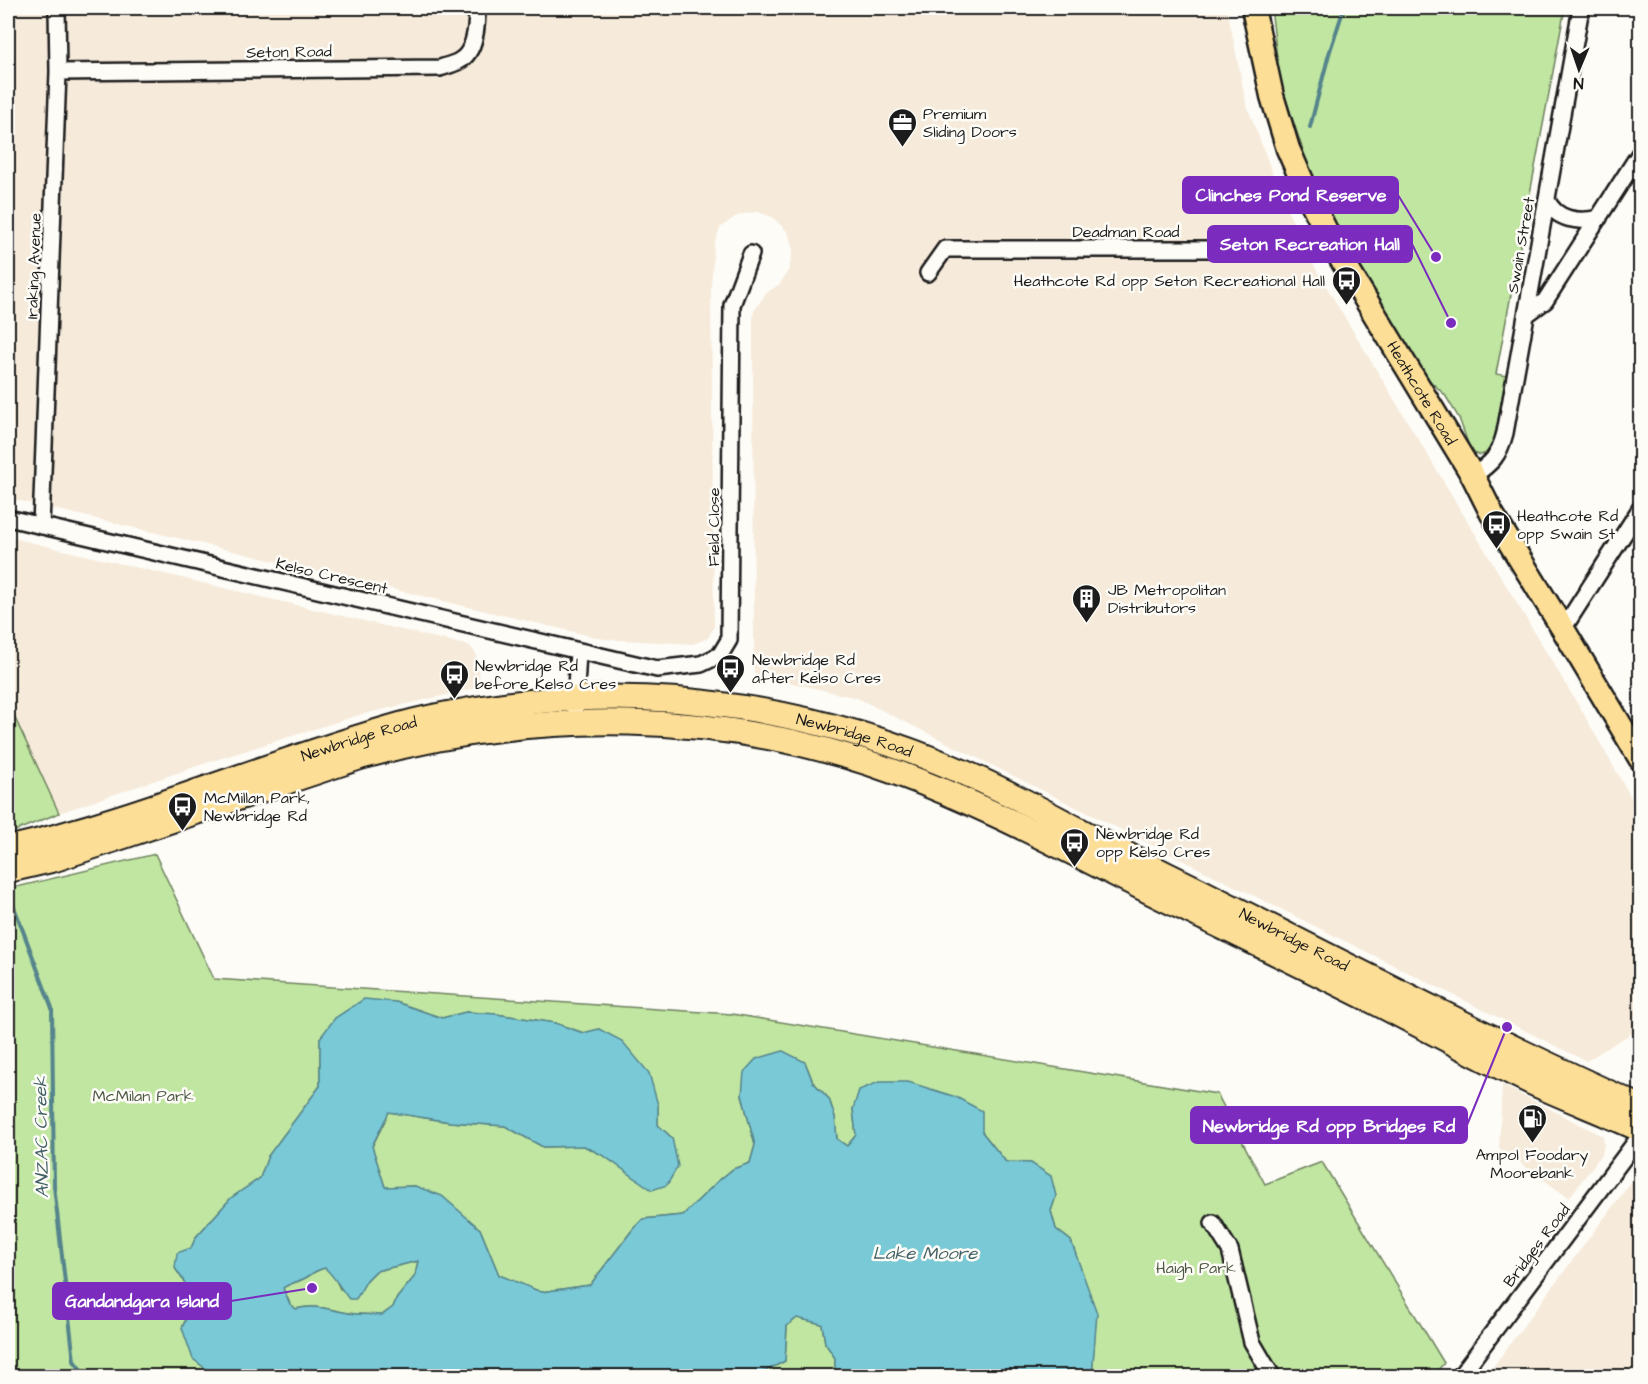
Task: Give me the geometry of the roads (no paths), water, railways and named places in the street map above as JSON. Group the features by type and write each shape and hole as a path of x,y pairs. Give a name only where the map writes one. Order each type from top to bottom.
{"highway":[{"name":"Newbridge Road","path":"15,858 79,830 285,761 402,725 451,713 574,699 620,697 667,699 771,713 874,737 966,773 1034,805 1472,1028 1641,1107"},
{"name":"Newbridge Road","path":"15,858 55,859 357,758 385,750 489,730 575,723 661,723 749,733 817,747 866,762 976,805 1534,1083 1641,1129"}],"main road":[{"name":"Heathcote Road","path":"1253,8 1272,96 1288,149 1335,249 1473,476 1492,514 1641,758"}],"street":[{"name":"Iraking Avenue","path":"41,526 58,72 57,8"},
{"name":"Seton Road","path":"58,72 440,68 461,61 474,44 477,8"},
{"name":"Swain Street","path":"1473,476 1491,464 1501,450 1581,8"},
{"path":"1526,315 1545,301 1641,153"},
{"path":"1547,200 1555,212 1569,218 1587,221 1599,218"},
{"name":"Deadman Road","path":"928,273 945,249 1335,249"},
{"name":"Field Close","path":"578,651 657,669 701,664 720,655 729,640 732,305 751,254"},
{"path":"1563,628 1641,509"},
{"name":"Kelso Crescent","path":"8,518 578,651"},
{"path":"575,723 574,699 578,651"},
{"name":"Bridges Road","path":"1460,1377 1641,1136"},
{"path":"1213,1224 1230,1250 1252,1342 1272,1377"}],"water":[{"name":"Lake Moore","path":"364,999 396,1002 442,1018 466,1012 496,1014 555,1023 583,1033 599,1029 622,1041 649,1073 658,1105 658,1125 672,1138 678,1166 667,1185 652,1190 604,1156 584,1146 543,1147 505,1126 450,1122 389,1112 372,1146 385,1187 415,1186 442,1196 480,1229 499,1275 541,1292 590,1285 643,1219 683,1215 733,1169 750,1163 755,1145 742,1095 744,1072 756,1059 783,1051 805,1062 813,1082 829,1099 835,1117 837,1139 847,1146 856,1135 853,1109 859,1090 879,1082 908,1082 956,1097 982,1111 982,1132 1006,1162 1031,1163 1051,1176 1056,1196 1051,1211 1056,1229 1071,1241 1097,1313 1092,1376 835,1376 835,1358 825,1343 822,1324 797,1318 787,1326 785,1361 756,1376 683,1374 675,1376 225,1376 206,1369 193,1359 182,1328 193,1303 185,1283 175,1268 177,1253 191,1248 196,1237 231,1198 260,1178 268,1156 320,1086 320,1038 335,1018","holes":["418,1261 415,1276 397,1298 393,1307 382,1315 352,1314 316,1307 296,1309 290,1304 283,1288 325,1268 349,1299 356,1299 367,1280 376,1271"]}],"waterway":[{"path":"1310,127 1344,8"},
{"name":"ANZAC Creek","path":"11,899 52,1008 54,1186 74,1361 86,1376"}],"place":[{"name":"Premium Sliding Doors","path":"902,148"},
{"name":"Clinches Pond Reserve","path":"1436,257"},
{"name":"Heathcote Rd opp Seton Recreational Hall","path":"1346,306"},
{"name":"Seton Recreation Hall","path":"1451,323"},
{"name":"Heathcote Rd opp Swain St","path":"1496,550"},
{"name":"JB Metropolitan Distributors","path":"1087,624"},
{"name":"Newbridge Rd after Kelso Cres","path":"731,694"},
{"name":"Newbridge Rd before Kelso Cres","path":"454,700"},
{"name":"McMillan Park, Newbridge Rd","path":"183,832"},
{"name":"Newbridge Rd opp Kelso Cres","path":"1075,868"},
{"name":"Newbridge Rd opp Bridges Rd","path":"1507,1027"},
{"name":"Ampol Foodary Moorebank","path":"1532,1144"},
{"name":"Gandandgara Island","path":"312,1288"}],"park label":[{"name":"McMilan Park","path":"143,1095"},
{"name":"Haigh Park","path":"1196,1267"}]}
